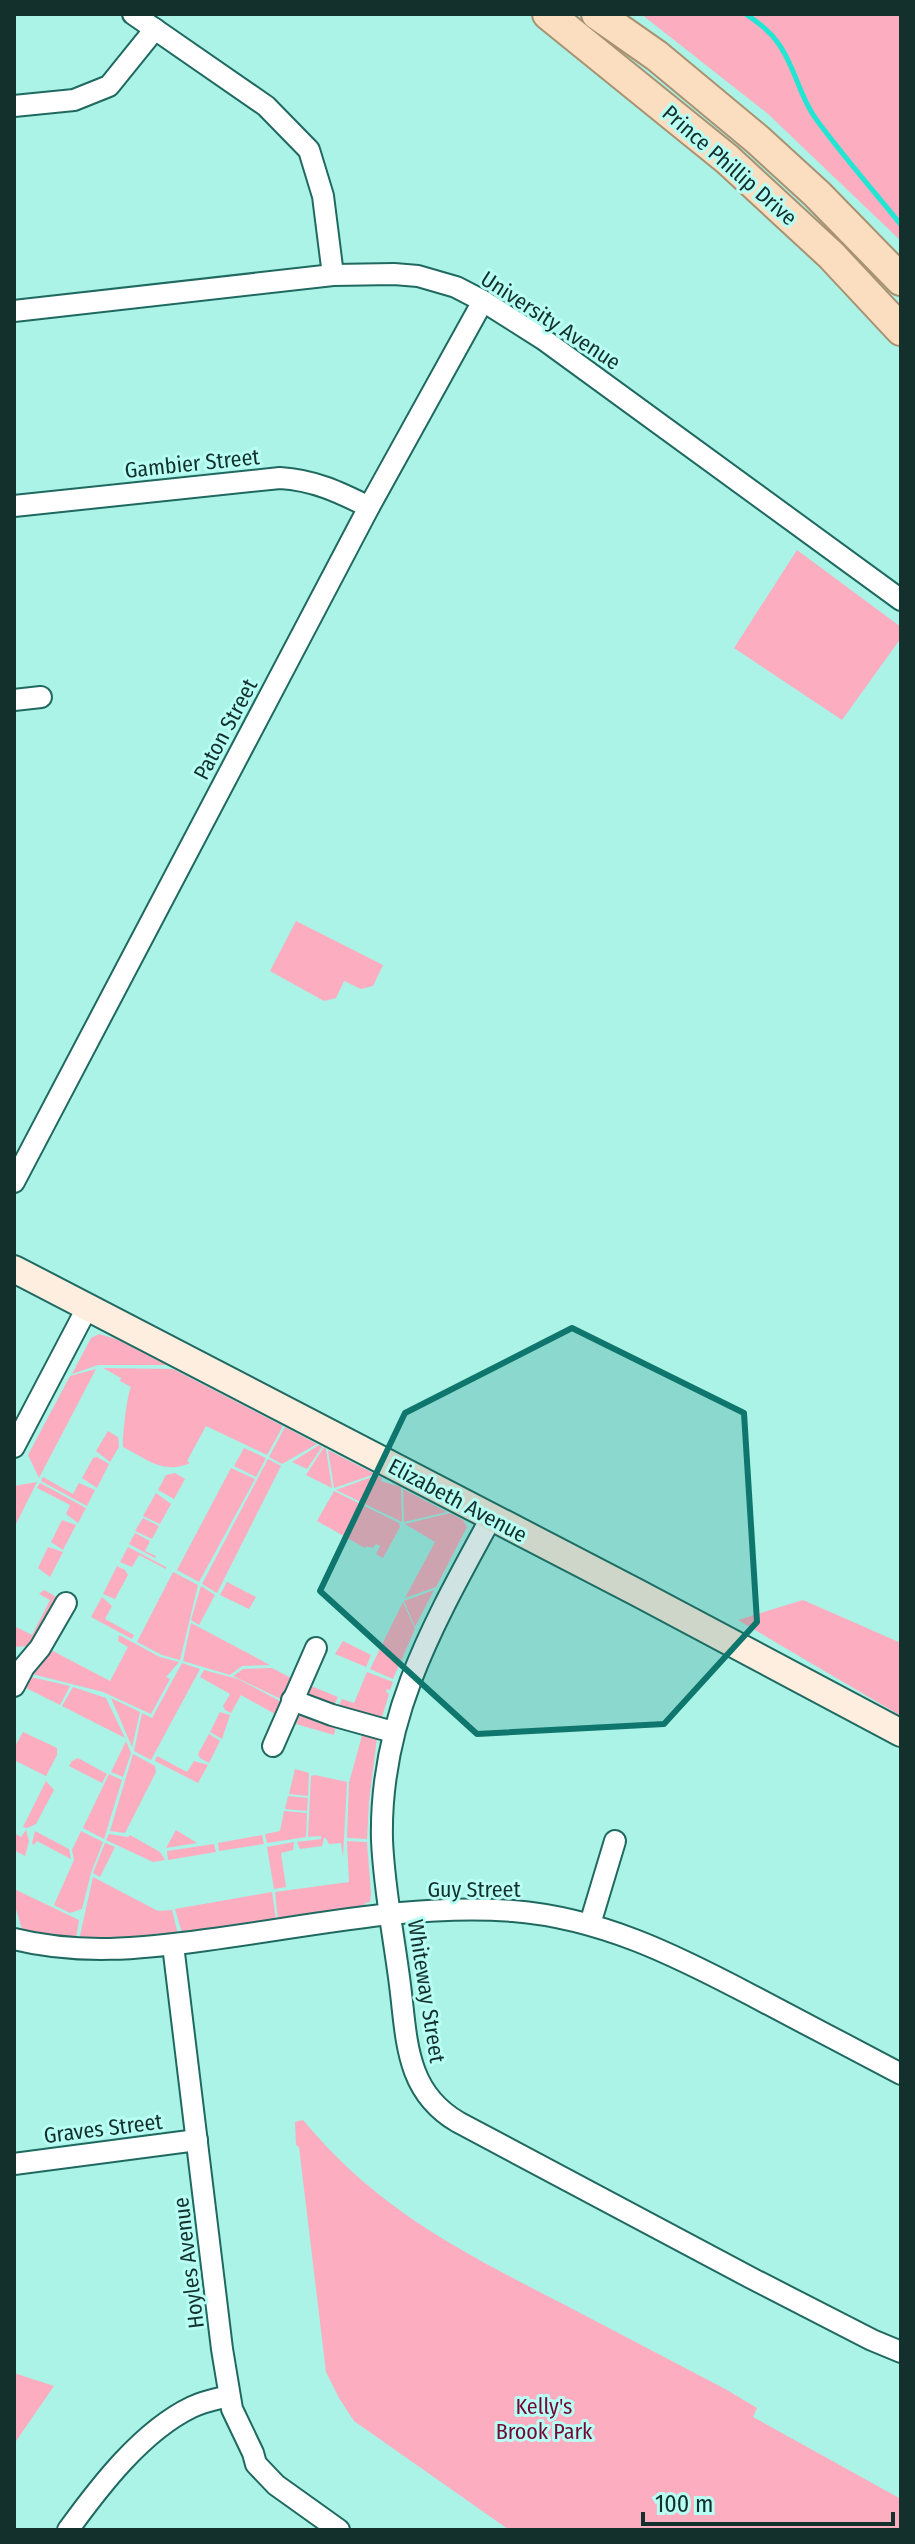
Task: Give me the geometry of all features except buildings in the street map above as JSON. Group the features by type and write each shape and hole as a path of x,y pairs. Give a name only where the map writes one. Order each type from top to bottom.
{"main road":[{"name":"Prince Phillip Drive","path":"548,14 727,159 831,255 901,330"},
{"name":"Prince Phillip Drive","path":"597,14 657,56 817,194 901,280"},
{"path":"622,14 645,34 657,56"},
{"name":"Elizabeth Avenue","path":"14,1269 901,1733"}],"street":[{"path":"133,14 266,106 309,150 323,196 333,275"},
{"path":"14,106 74,100 109,86 155,29"},
{"name":"University Avenue","path":"14,311 333,275 418,276 456,287 514,319 598,378 901,600"},
{"name":"Paton Street","path":"14,1182 369,507 483,301"},
{"name":"Gambier Street","path":"14,506 280,478 320,484 369,507"},
{"path":"14,700 41,697"},
{"path":"14,1447 87,1308"},
{"name":"Whiteway Street","path":"491,1518 425,1641 407,1684 393,1732 382,1818 384,1862 412,2066 424,2093 434,2105 465,2126 872,2340 900,2348"},
{"path":"14,1686 19,1664 40,1648 66,1603"},
{"path":"273,1746 316,1648"},
{"path":"292,1700 393,1732"},
{"path":"590,1924 615,1841"},
{"name":"Guy Street","path":"14,1939 39,1945 96,1950 173,1945 391,1915 464,1910 512,1911 590,1924 629,1936 685,1960 901,2074"},
{"name":"Hoyles Avenue","path":"173,1945 229,2396 237,2422 262,2471 276,2485 339,2530"},
{"name":"Graves Street","path":"14,2164 197,2140"},
{"path":"68,2530 95,2494 143,2442 189,2408 229,2396"}],"highlighted area":[{"path":"572,1328 744,1413 757,1622 664,1724 477,1734 320,1591 405,1413"}],"green space":[{"path":"641,14 901,14 901,241 767,113"},
{"path":"797,550 901,627 901,638 842,720 734,648"},
{"path":"296,921 383,965 373,986 361,989 344,981 336,998 324,1001 270,971"},
{"path":"99,1334 116,1339 167,1365 98,1365 72,1374 91,1338"},
{"path":"103,1368 173,1369 283,1426 267,1455 206,1426 187,1461 190,1463 172,1467 155,1464 123,1447 131,1387"},
{"path":"96,1369 39,1478 28,1455 70,1376"},
{"path":"285,1427 317,1444 282,1464 269,1457"},
{"path":"108,1431 118,1437 119,1447 110,1462 96,1451"},
{"path":"319,1445 322,1447 307,1469 292,1462"},
{"path":"324,1447 326,1449 332,1488 306,1475"},
{"path":"244,1448 266,1458 256,1477 234,1466"},
{"path":"328,1450 375,1474 334,1488"},
{"path":"93,1458 109,1464 97,1488 82,1478"},
{"path":"268,1459 281,1466 217,1593 202,1584"},
{"path":"231,1468 255,1479 199,1582 177,1570"},
{"path":"175,1473 185,1479 174,1499 158,1490 166,1475"},
{"path":"377,1475 382,1478 381,1481 401,1487 402,1522 336,1490"},
{"path":"43,1477 73,1494 79,1483 95,1490 87,1506 41,1481"},
{"path":"37,1482 14,1528 14,1486"},
{"path":"40,1483 86,1508 78,1523 66,1514 70,1505 37,1488"},
{"path":"403,1489 447,1512 404,1522"},
{"path":"334,1491 399,1523 400,1527 383,1558 376,1554 380,1546 376,1544 373,1548 365,1548 317,1521"},
{"path":"156,1493 171,1504 160,1524 143,1516"},
{"path":"450,1513 463,1520 467,1527 436,1587 405,1598 435,1542 405,1524"},
{"path":"143,1518 159,1526 152,1539 135,1531"},
{"path":"62,1520 76,1525 63,1550 51,1542"},
{"path":"135,1533 150,1541 145,1551 155,1558 129,1544"},
{"path":"48,1547 63,1552 50,1577 38,1568"},
{"path":"128,1547 166,1569 139,1555 132,1567 120,1562"},
{"path":"117,1566 128,1575 115,1599 103,1594"},
{"path":"173,1572 198,1585 180,1660 137,1642"},
{"path":"227,1582 256,1597 249,1609 220,1595"},
{"path":"201,1586 215,1595 199,1625 191,1620"},
{"path":"44,1590 55,1596 55,1600 30,1646 14,1647 14,1626 32,1635 50,1600 39,1594"},
{"path":"434,1590 415,1627 404,1601"},
{"path":"102,1597 112,1606 105,1619 134,1635 132,1639 91,1617"},
{"path":"803,1600 901,1643 901,1716 738,1620"},
{"path":"403,1602 415,1629 393,1679 370,1669"},
{"path":"191,1623 270,1665 242,1666 230,1675 183,1661"},
{"path":"119,1635 160,1657 179,1662 166,1677 170,1679 151,1714 103,1692 32,1674 49,1649 110,1681 128,1647 118,1641"},
{"path":"343,1641 371,1655 366,1667 335,1654"},
{"path":"182,1663 200,1669 151,1760 134,1751 142,1713 152,1718"},
{"path":"272,1668 291,1678 283,1700 233,1676 243,1669"},
{"path":"204,1670 238,1679 280,1701 275,1714 241,1695 231,1713 225,1710 223,1706 230,1694 200,1677"},
{"path":"367,1672 393,1682 386,1692 389,1694 381,1720 337,1709 342,1699 354,1703"},
{"path":"31,1677 70,1686 60,1705 24,1687"},
{"path":"311,1686 338,1697 333,1707 307,1695"},
{"path":"73,1687 106,1698 125,1738 62,1706"},
{"path":"111,1698 140,1712 132,1747"},
{"path":"220,1712 230,1715 222,1739 210,1732"},
{"path":"300,1714 336,1725 334,1735 296,1724"},
{"path":"23,1732 57,1748 57,1755 46,1776 14,1760 14,1748"},
{"path":"363,1732 377,1737 367,1839 347,1838 349,1783"},
{"path":"209,1734 220,1741 209,1763 198,1754"},
{"path":"126,1741 131,1753 123,1777 111,1772"},
{"path":"133,1754 155,1766 156,1772 125,1833 110,1831"},
{"path":"157,1756 187,1772 194,1761 208,1765 198,1783 155,1761"},
{"path":"78,1758 107,1774 102,1783 69,1766"},
{"path":"295,1769 309,1773 308,1796 289,1794"},
{"path":"109,1774 122,1780 104,1839 83,1828"},
{"path":"311,1776 347,1782 343,1857 341,1843 329,1844 326,1838 322,1846 300,1849 297,1842 321,1839 321,1836 308,1837"},
{"path":"46,1781 54,1790 36,1824 23,1827"},
{"path":"288,1796 308,1798 307,1811 285,1809"},
{"path":"284,1811 307,1813 306,1837 267,1843 265,1834 280,1831"},
{"path":"26,1830 29,1841 25,1856 14,1850 14,1833 21,1837"},
{"path":"176,1830 197,1843 166,1848"},
{"path":"35,1831 69,1849 71,1859 37,1841 34,1845"},
{"path":"81,1831 103,1842 82,1909 70,1913 54,1905 74,1860 72,1850"},
{"path":"109,1834 130,1835 160,1852 165,1860 153,1862 106,1840"},
{"path":"262,1835 264,1844 219,1851 218,1843"},
{"path":"347,1841 367,1842 371,1894 365,1908 278,1920 275,1892 349,1882"},
{"path":"294,1842 293,1850 281,1853 286,1887 274,1889 267,1847"},
{"path":"105,1843 115,1847 100,1877 93,1873"},
{"path":"214,1844 216,1852 168,1860 167,1851"},
{"path":"93,1877 158,1911 172,1910 178,1934 79,1940"},
{"path":"14,1889 79,1920 76,1939 23,1932 14,1903"},
{"path":"272,1892 276,1920 182,1933 175,1909"},
{"name":"Kelly's Brook Park","path":"303,2120 361,2180 424,2227 492,2267 727,2390 757,2408 753,2417 901,2499 901,2530 509,2530 354,2421 339,2398 326,2372 299,2147 296,2145 295,2122"},
{"path":"14,2373 54,2386 14,2444"}],"waterway":[{"path":"746,14 778,43 816,119 901,225"}]}
